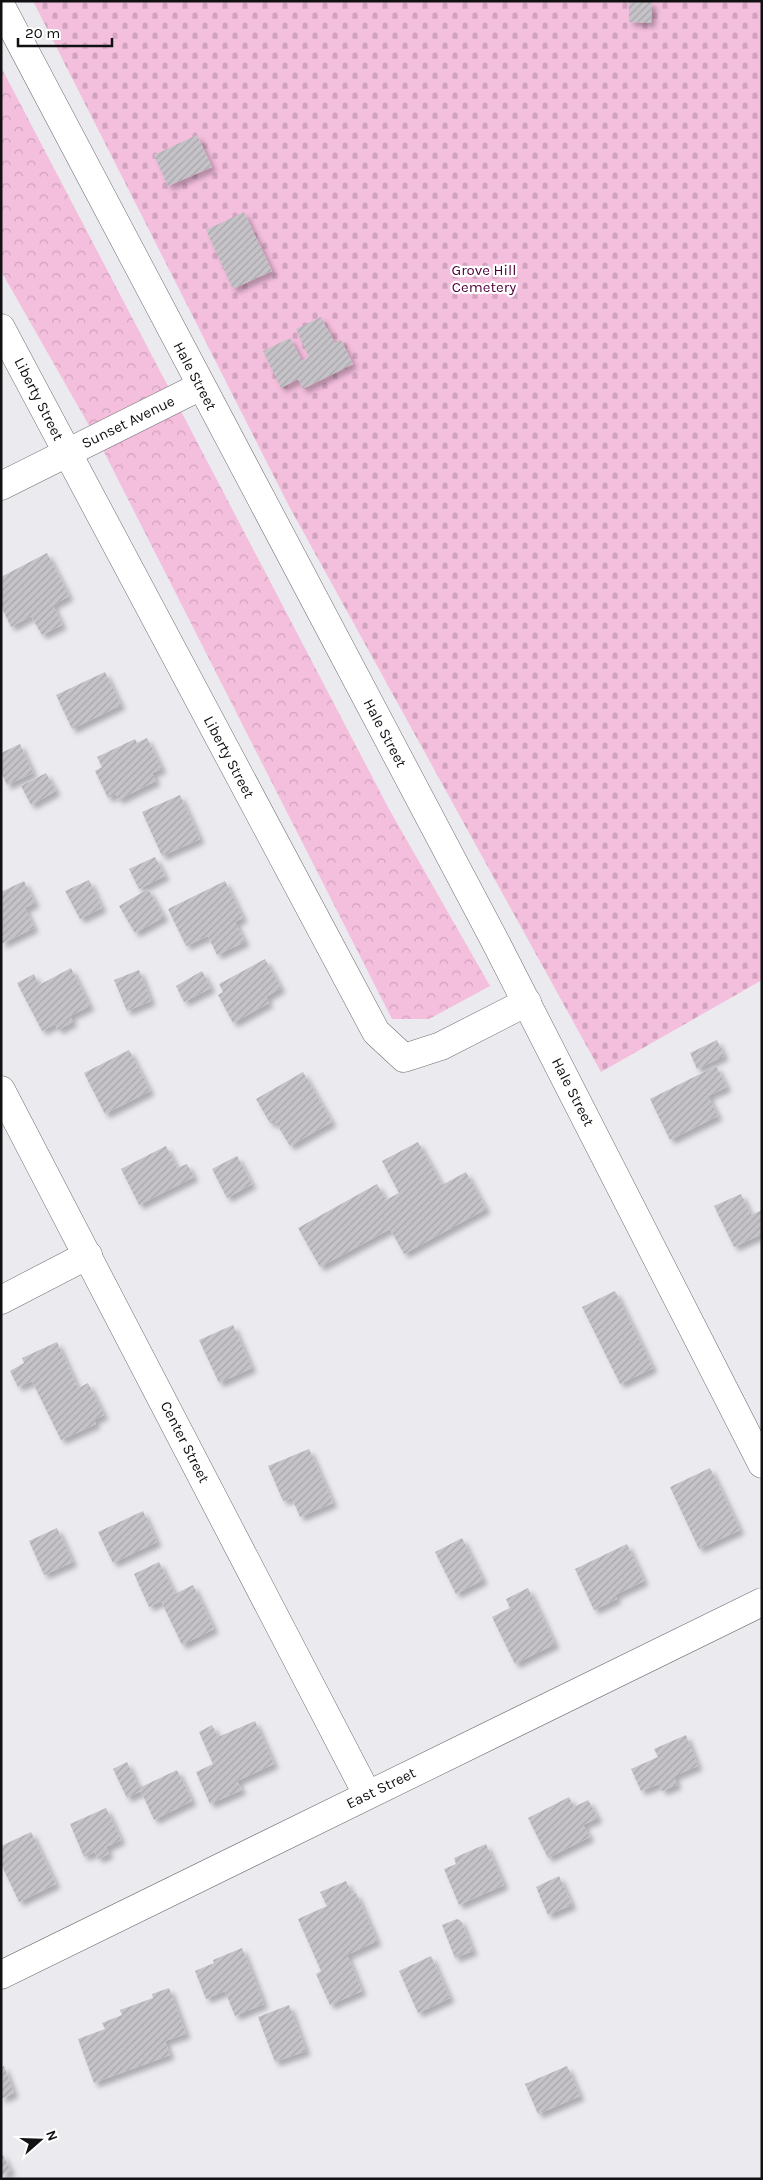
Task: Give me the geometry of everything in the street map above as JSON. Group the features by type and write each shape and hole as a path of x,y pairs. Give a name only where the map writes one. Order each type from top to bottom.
{"street":[{"name":"Hale Street","path":"1,6 527,1002 762,1464"},
{"name":"Liberty Street","path":"1,328 376,1032 404,1058 441,1046 527,1002"},
{"name":"Sunset Avenue","path":"1,486 201,386"},
{"name":"Center Street","path":"1,1090 367,1794"},
{"path":"1,1300 88,1255"},
{"name":"East Street","path":"1,1975 762,1602"}],"green space":[{"name":"Grove Hill Cemetery","path":"33,1 762,1 762,980 601,1072 289,506"},
{"path":"1,67 389,809 490,986 429,1019 392,1019 103,450 1,271"}],"building":[{"path":"629,1 652,2 651,23 629,22"},
{"path":"197,135 212,167 168,186 154,155"},
{"path":"244,212 272,271 233,289 206,230"},
{"path":"321,317 335,343 341,340 353,364 303,389 298,379 281,388 263,351 290,338 302,361 309,357 296,329"},
{"path":"47,553 69,596 53,605 62,625 42,635 31,616 11,627 1,606 1,577"},
{"path":"105,672 121,705 72,729 56,695"},
{"path":"147,738 162,769 152,773 156,781 118,800 116,794 108,798 95,771 102,767 97,757 135,739 137,743"},
{"path":"20,744 33,773 7,785 1,772 1,753"},
{"path":"46,773 56,791 31,805 21,786"},
{"path":"180,795 200,839 162,856 142,812"},
{"path":"155,857 165,876 139,889 129,869"},
{"path":"89,880 102,908 80,919 65,891"},
{"path":"24,881 35,903 25,908 34,928 1,944 1,892"},
{"path":"225,881 243,918 235,922 245,942 217,955 208,936 186,946 168,909"},
{"path":"148,889 164,917 135,933 119,906"},
{"path":"265,959 281,988 266,997 269,1003 233,1023 218,995 223,992 219,984"},
{"path":"71,968 90,1006 70,1016 73,1022 58,1030 55,1024 42,1031 17,983 34,974 39,985"},
{"path":"139,970 151,1001 127,1011 114,980"},
{"path":"202,971 211,988 184,1002 176,986"},
{"path":"717,1040 724,1056 697,1069 690,1053"},
{"path":"129,1050 150,1091 105,1114 84,1073"},
{"path":"716,1066 727,1087 708,1096 718,1116 670,1140 650,1099"},
{"path":"303,1072 332,1122 290,1146 276,1123 270,1123 256,1099"},
{"path":"418,1142 442,1185 466,1172 486,1209 404,1254 390,1229 320,1267 298,1228 377,1184 386,1200 399,1193 382,1161"},
{"path":"166,1146 177,1168 187,1164 194,1177 139,1205 121,1169"},
{"path":"237,1156 252,1184 227,1198 212,1169"},
{"path":"741,1194 751,1215 762,1210 762,1234 734,1247 714,1206"},
{"path":"615,1291 653,1368 620,1384 582,1307"},
{"path":"233,1325 252,1368 219,1383 199,1340"},
{"path":"57,1342 78,1388 88,1383 104,1415 94,1420 96,1424 61,1440 32,1381 18,1387 10,1371 24,1363 22,1358"},
{"path":"309,1449 333,1503 300,1517 292,1498 283,1501 268,1466"},
{"path":"710,1468 740,1530 699,1549 670,1487"},
{"path":"143,1511 157,1542 113,1563 98,1532"},
{"path":"57,1528 73,1562 44,1575 29,1541"},
{"path":"462,1538 483,1580 456,1594 435,1552"},
{"path":"627,1544 644,1581 615,1595 617,1599 594,1610 575,1569"},
{"path":"159,1562 175,1594 193,1585 214,1629 182,1645 161,1601 149,1607 134,1574"},
{"path":"528,1588 555,1644 515,1664 492,1617 510,1608 506,1599"},
{"path":"255,1721 274,1764 237,1781 242,1790 210,1804 196,1772 213,1764 199,1732 212,1725 218,1737"},
{"path":"686,1735 698,1766 674,1776 677,1785 662,1791 659,1784 641,1791 631,1769 658,1757 654,1749"},
{"path":"127,1762 139,1788 177,1770 192,1801 154,1820 141,1791 127,1798 113,1769"},
{"path":"569,1797 574,1807 588,1800 598,1818 583,1825 590,1837 548,1858 528,1818"},
{"path":"106,1808 121,1840 106,1847 109,1854 98,1859 95,1852 84,1857 70,1824"},
{"path":"31,1832 56,1884 19,1902 1,1864 1,1846"},
{"path":"486,1844 504,1885 459,1905 444,1869 456,1864 454,1858"},
{"path":"559,1876 572,1905 548,1915 536,1887"},
{"path":"346,1881 353,1895 356,1893 377,1941 347,1955 362,1991 330,2005 316,1974 321,1971 298,1919 327,1906 320,1892"},
{"path":"457,1919 461,1921 473,1951 455,1958 442,1925"},
{"path":"242,1948 264,2004 235,2016 225,1991 206,1999 195,1971 214,1963 213,1960"},
{"path":"431,1956 450,1998 418,2013 399,1971"},
{"path":"169,1988 186,2034 165,2041 170,2055 94,2083 78,2039 105,2029 102,2023 122,2015 120,2010 153,1998 152,1994"},
{"path":"289,2005 306,2051 275,2062 258,2017"},
{"path":"4,2066 14,2093 1,2099 1,2067"},
{"path":"567,2066 580,2096 538,2114 525,2084"},
{"path":"1,2151 11,2171 1,2176"}]}
